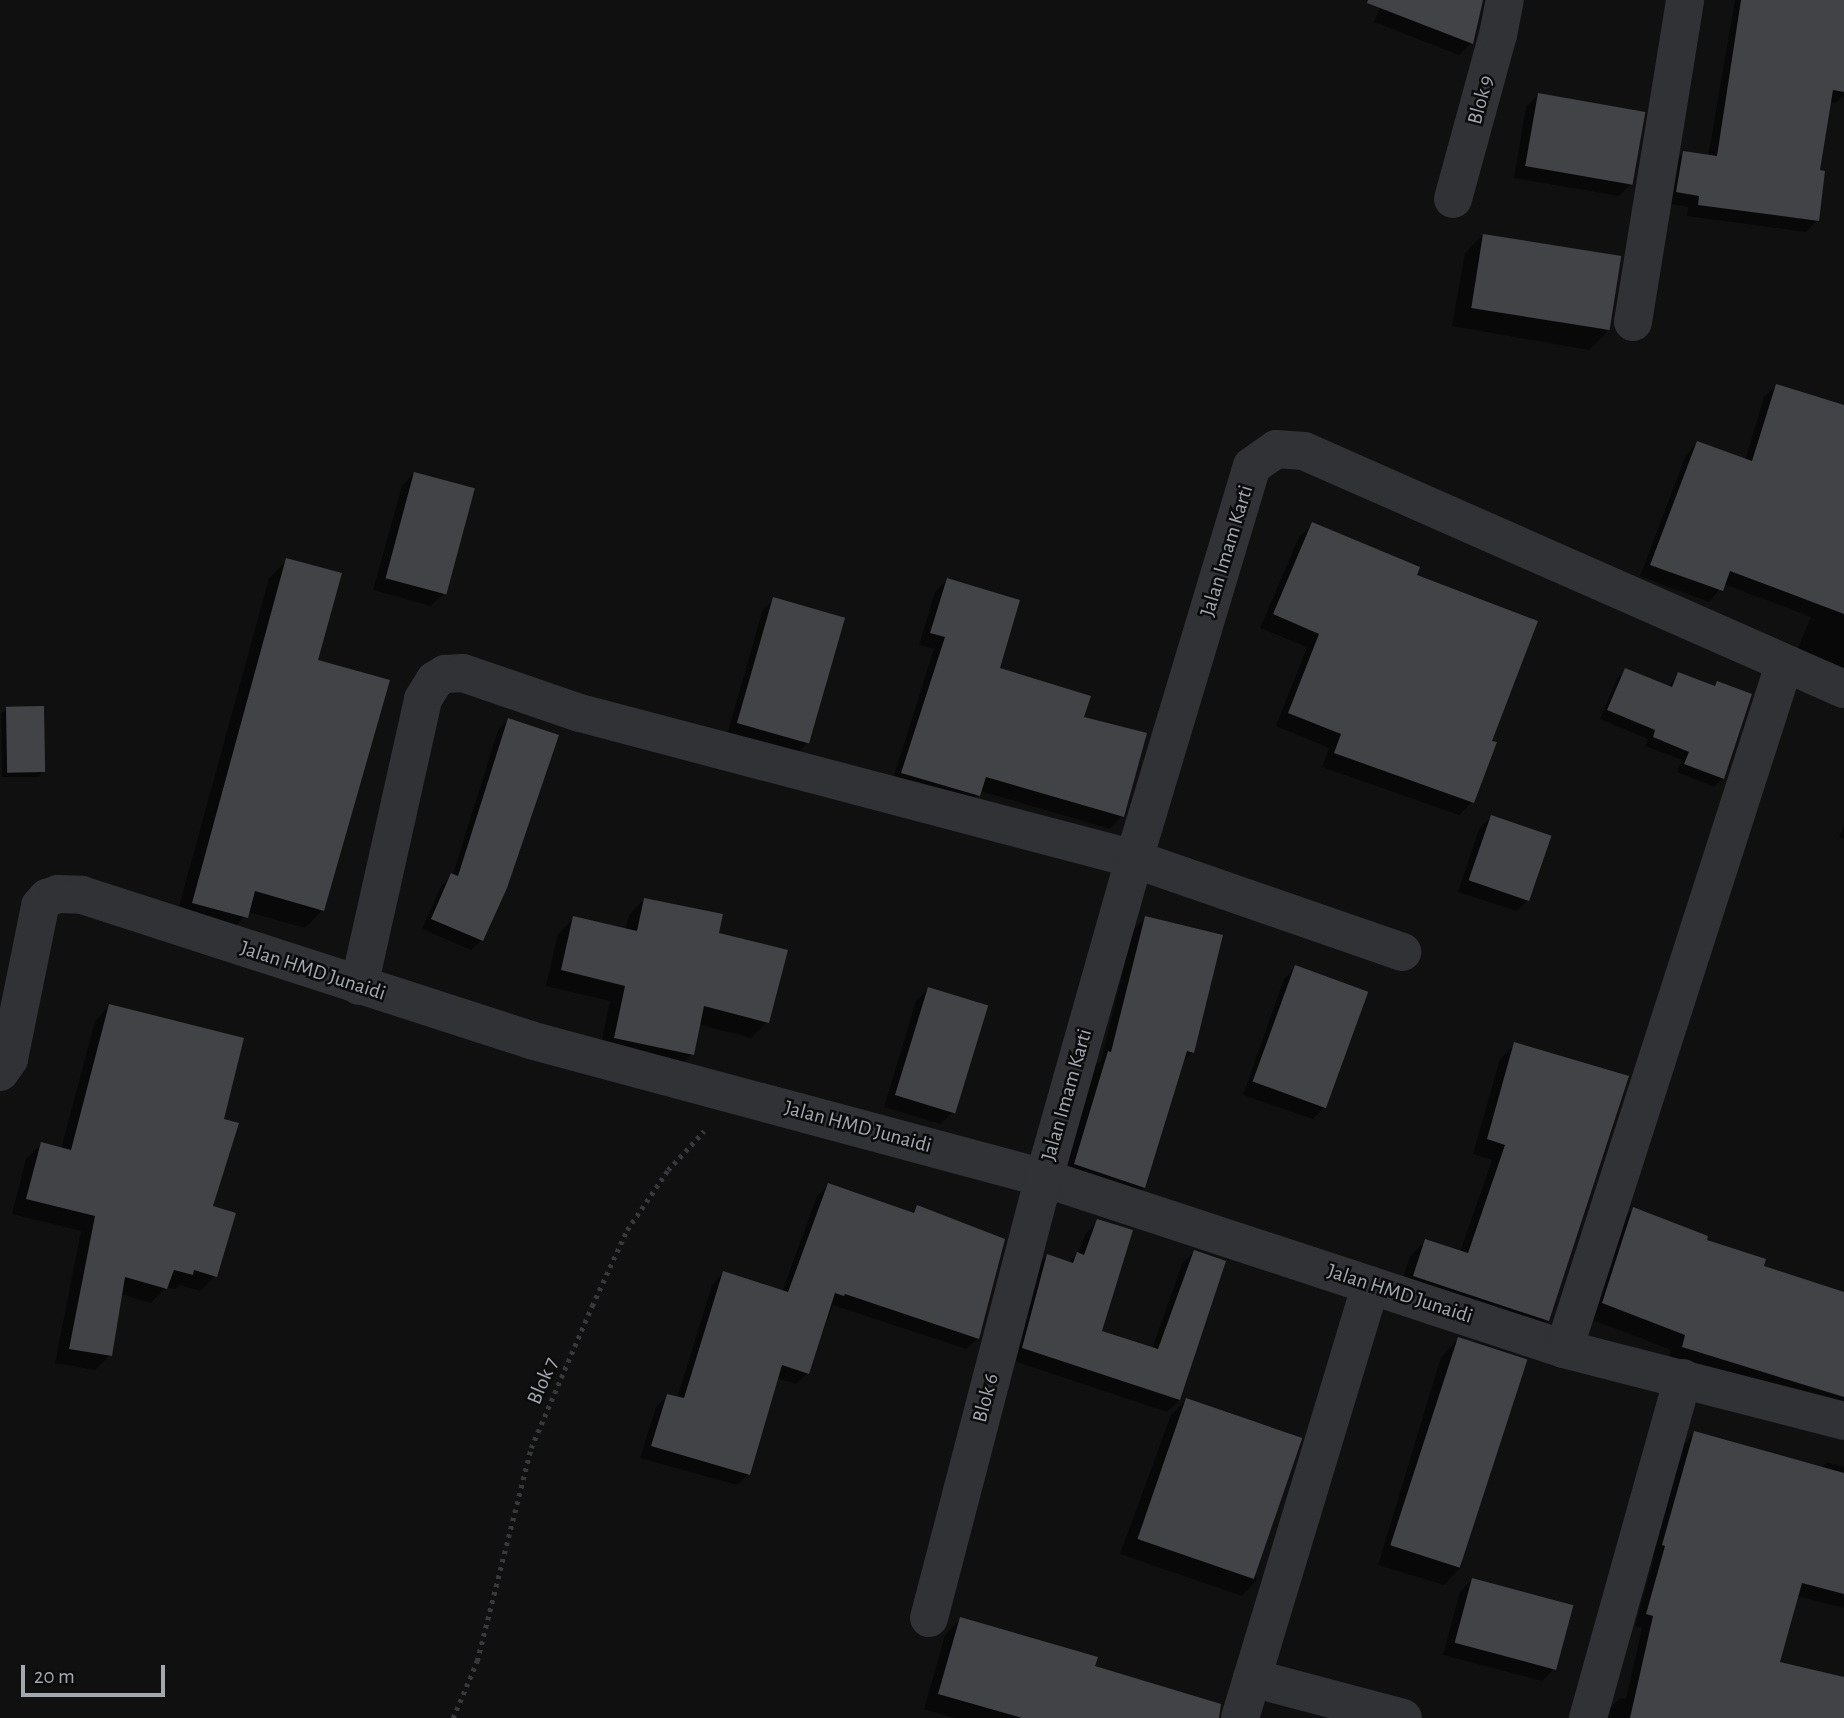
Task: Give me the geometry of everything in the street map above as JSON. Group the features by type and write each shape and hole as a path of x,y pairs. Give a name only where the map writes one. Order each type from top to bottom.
{"street":[{"name":"Blok 9","path":"1453,199 1505,0"},
{"path":"1633,322 1685,0"},
{"name":"Jalan Imam Karti","path":"1044,1178 1134,859 1252,466 1276,449 1304,451 1784,665 1844,689"},
{"path":"1564,1349 1784,665"},
{"path":"359,986 423,699 435,680 445,674 463,673 580,713 1134,859 1402,952"},
{"name":"Jalan HMD Junaidi","path":"0,1072 9,1059 40,906 47,898 58,894 82,895 530,1040 1044,1178 1564,1349 1844,1422"},
{"name":"Blok 6","path":"929,1618 1044,1178"},
{"path":"1240,1718 1371,1285"},
{"path":"1588,1718 1683,1378"},
{"path":"1252,1678 1403,1718"}],"path":[{"name":"Blok 7","path":"453,1718 477,1661 531,1448 592,1306 627,1230 668,1170 738,1095"}],"building":[{"path":"1368,0 1483,0 1473,44 1367,3"},
{"path":"1741,0 1844,0 1844,92 1833,90 1820,170 1825,171 1819,221 1698,205 1699,196 1676,192 1683,151 1717,156"},
{"path":"1538,93 1645,112 1632,185 1525,166"},
{"path":"1483,234 1621,256 1610,330 1471,308"},
{"path":"1776,384 1844,405 1844,614 1730,571 1723,591 1650,565 1697,441 1752,461"},
{"path":"414,472 475,488 446,595 386,578"},
{"path":"1312,522 1420,567 1417,575 1538,621 1492,741 1497,742 1474,803 1334,753 1341,734 1288,713 1319,634 1273,614"},
{"path":"286,558 342,573 318,660 390,680 324,911 255,891 248,918 192,903"},
{"path":"947,578 1020,600 1000,668 1091,696 1084,717 1147,733 1124,817 986,777 980,796 901,773 945,637 930,633"},
{"path":"773,597 845,618 809,744 737,723"},
{"path":"1625,668 1672,687 1678,672 1715,686 1717,681 1752,694 1724,779 1684,764 1689,752 1653,737 1655,730 1607,710"},
{"path":"44,706 45,772 7,773 6,707"},
{"path":"508,718 559,735 507,888 483,941 431,919 451,873 458,876"},
{"path":"1491,815 1552,836 1529,901 1469,880"},
{"path":"644,898 723,914 719,933 788,950 769,1023 704,1006 694,1055 614,1038 625,986 561,970 573,916 637,931"},
{"path":"1145,916 1223,935 1194,1053 1187,1051 1145,1188 1074,1164 1108,1051 1111,1052"},
{"path":"1295,965 1368,992 1326,1108 1253,1082"},
{"path":"928,987 988,1005 955,1113 895,1095"},
{"path":"109,1004 244,1038 224,1119 239,1123 213,1206 236,1213 217,1277 194,1270 193,1275 174,1270 167,1289 125,1277 112,1356 69,1349 95,1216 26,1199 41,1142 71,1150"},
{"path":"1514,1042 1629,1076 1549,1321 1413,1276 1425,1239 1468,1253 1505,1145 1487,1139"},
{"path":"828,1183 914,1213 917,1205 1005,1239 979,1339 835,1293 809,1374 782,1365 750,1475 651,1446 667,1394 684,1398 723,1271 788,1292"},
{"path":"1633,1207 1708,1236 1707,1240 1766,1259 1764,1266 1844,1292 1844,1397 1682,1347 1685,1335 1602,1303"},
{"path":"1097,1219 1133,1230 1102,1331 1158,1349 1194,1250 1226,1261 1180,1400 1022,1348 1047,1254 1073,1263 1077,1252 1084,1255"},
{"path":"1458,1337 1527,1360 1460,1568 1390,1545"},
{"path":"1186,1398 1302,1438 1254,1579 1137,1539"},
{"path":"1694,1431 1844,1473 1844,1594 1802,1583 1780,1662 1844,1677 1844,1718 1630,1718 1653,1616 1646,1614"},
{"path":"1472,1578 1573,1605 1556,1670 1455,1643"},
{"path":"960,1617 1098,1657 1095,1666 1221,1704 1219,1718 1022,1718 938,1694"}]}
